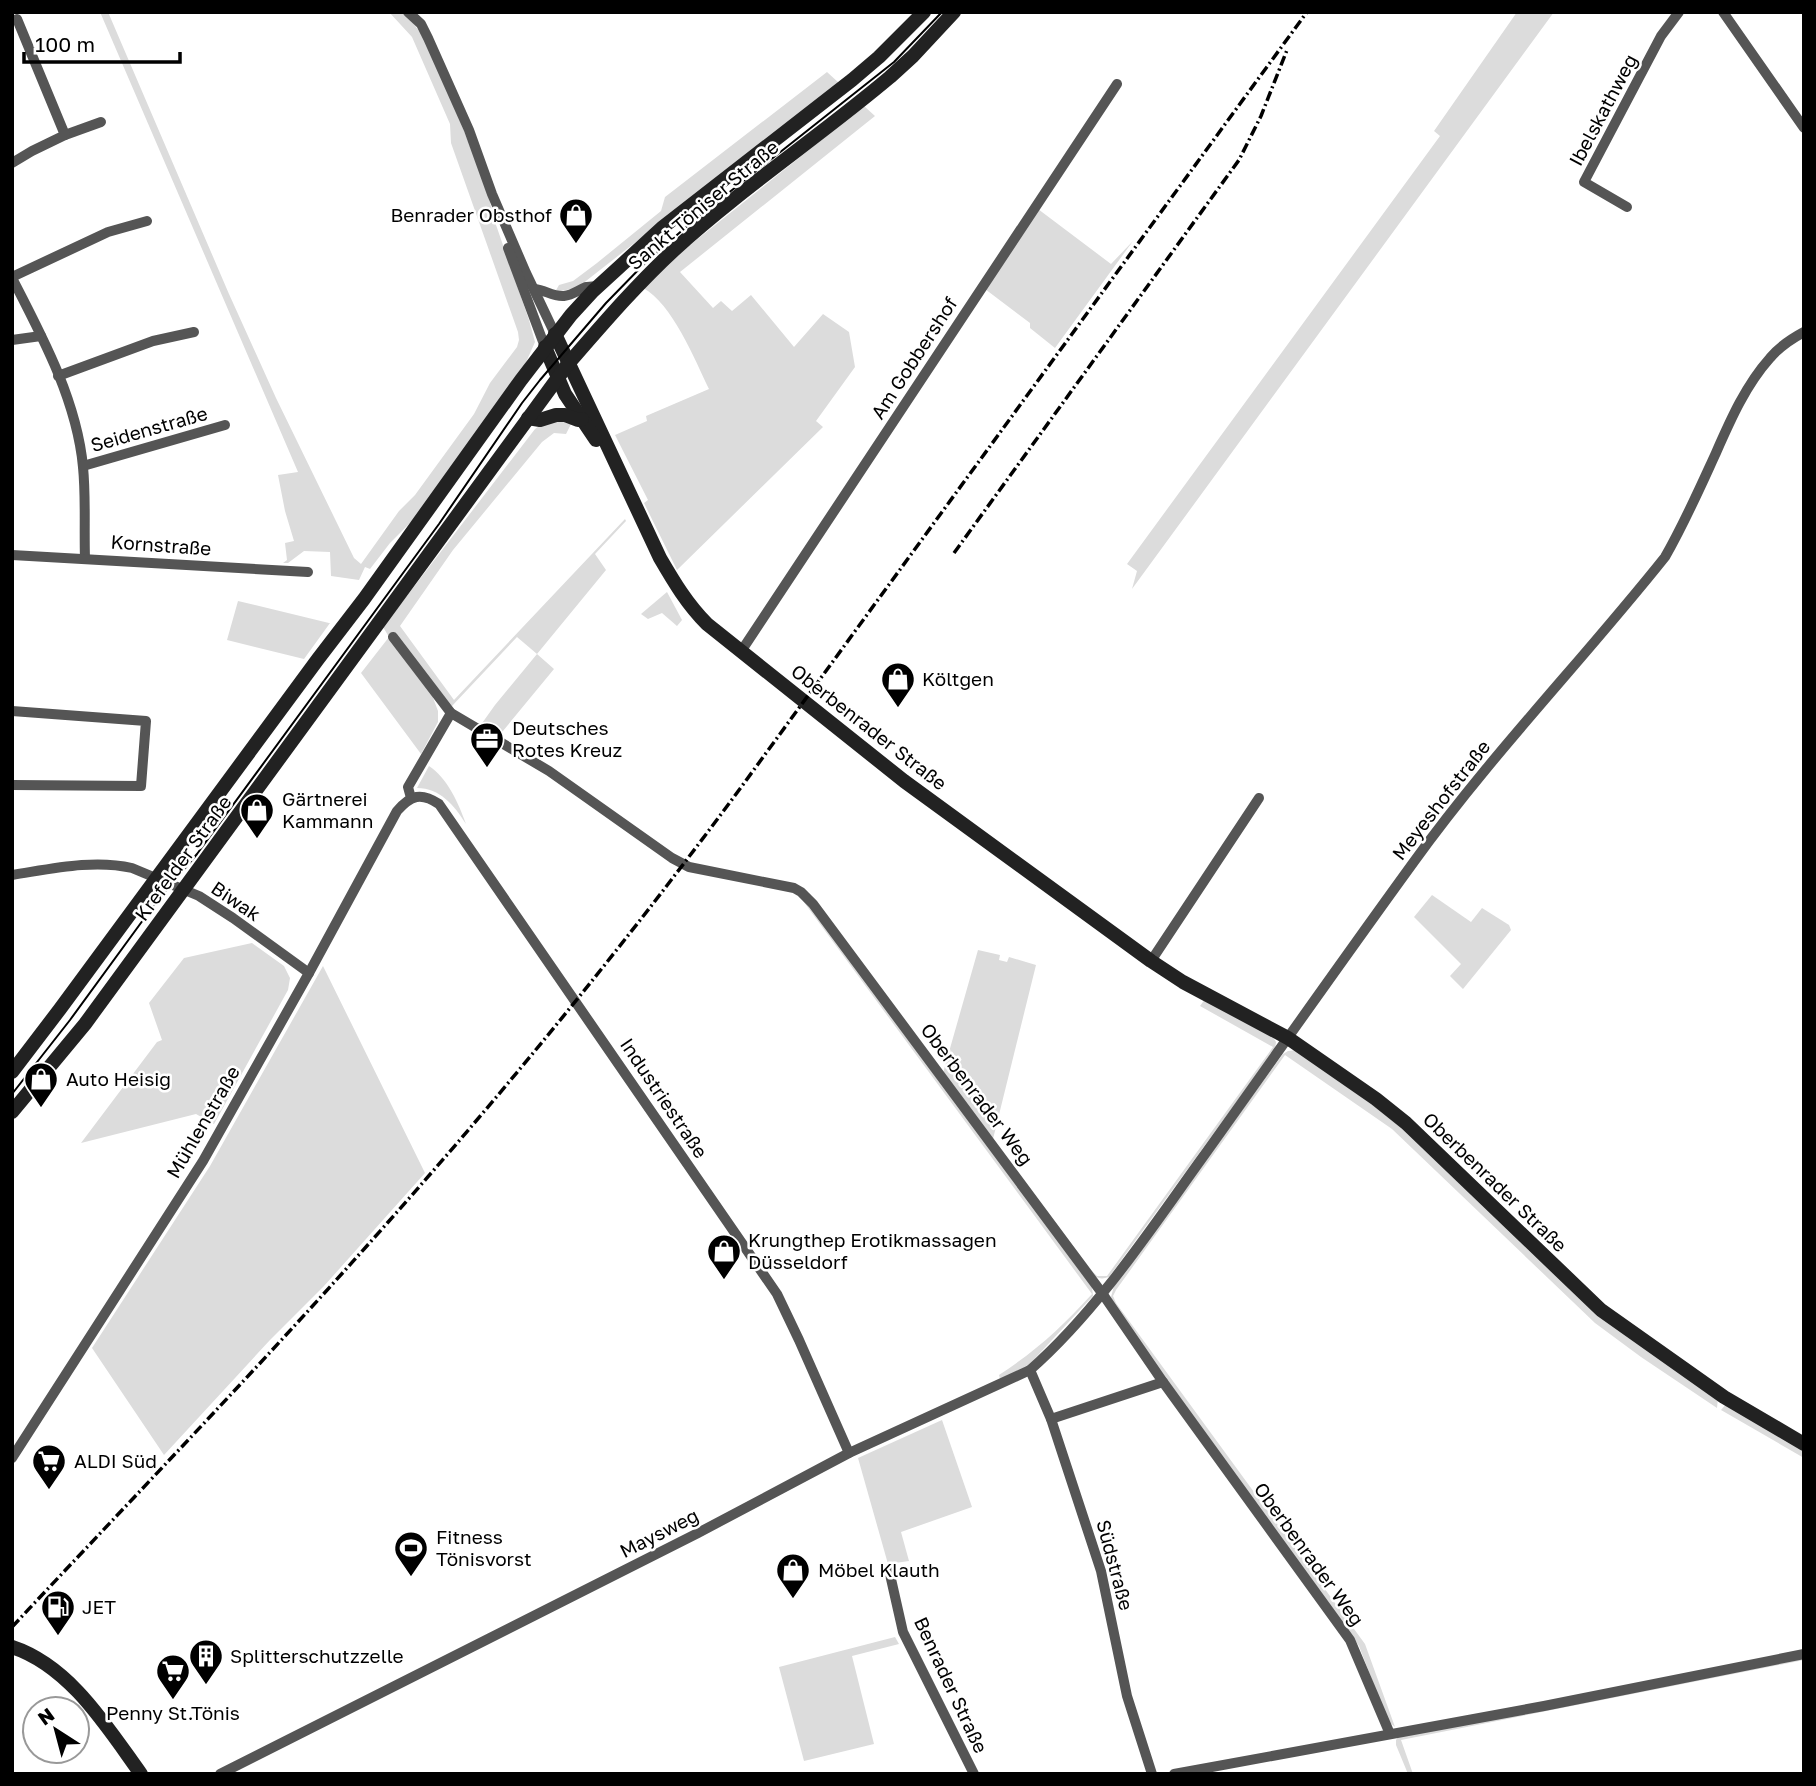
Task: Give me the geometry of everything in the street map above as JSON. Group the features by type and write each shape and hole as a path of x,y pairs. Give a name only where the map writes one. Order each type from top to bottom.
{"main road":[{"name":"Sankt Töniser Straße","path":"362,601 545,347 598,286 663,228 879,57 924,12"},
{"name":"Sankt Töniser Straße","path":"379,622 557,378 644,279 723,210 883,83 913,56 954,12"},
{"name":"Oberbenrader Straße","path":"555,334 660,558 679,592 707,624 904,781 1151,961 1183,982 1288,1038 1376,1099 1406,1123 1601,1310 1724,1397 1804,1444"},
{"name":"Oberbenrader Straße","path":"545,347 565,394 619,474"},
{"path":"528,418 540,420 565,415 582,419"},
{"name":"Krefelder Straße","path":"12,1072 362,601"},
{"name":"Krefelder Straße","path":"12,1112 85,1024 379,622"},
{"path":"12,1647 40,1659 78,1692 141,1774"}],"street":[{"name":"Oberbenrader Straße","path":"408,12 421,24 428,38 469,130 492,194 555,334"},
{"name":"Ibelskathweg","path":"1627,207 1584,182 1661,36 1679,12"},
{"path":"1723,12 1804,128"},
{"path":"17,19 65,135"},
{"name":"Am Gobbershof","path":"741,650 1117,84"},
{"path":"12,163 65,135 101,122"},
{"name":"Oberbenrader Straße","path":"492,194 500,226 545,347"},
{"name":"Seidenstraße","path":"85,558 83,466 72,409 41,336 12,278 108,232 147,221"},
{"path":"535,289 564,296 572,295 586,287 598,286"},
{"path":"58,376 153,341 194,332"},
{"name":"Meyeshofstraße","path":"1098,1297 1170,1204 1464,795 1665,557 1684,523 1737,406 1771,356 1786,342 1804,332"},
{"path":"12,340 41,336"},
{"name":"Seidenstraße","path":"83,466 225,425"},
{"name":"Kornstraße","path":"12,555 308,572"},
{"name":"Oberbenrader Weg","path":"393,637 451,713 549,771 663,853 699,869 802,891 1350,1640 1390,1734"},
{"path":"12,711 146,721 141,786 12,785"},
{"path":"411,798 408,787 451,713"},
{"name":"Industriestraße","path":"411,798 429,797 439,804 777,1294 849,1453"},
{"name":"Mühlenstraße","path":"12,1458 203,1161 397,811 411,798"},
{"path":"1151,961 1259,799"},
{"name":"Biwak","path":"12,874 92,863 121,865 199,896 309,973"},
{"name":"Maysweg","path":"220,1774 698,1533 849,1453 1030,1370 1048,1354 1098,1297"},
{"name":"Südstraße","path":"1030,1370 1051,1419 1101,1571 1127,1696 1152,1774"},
{"path":"1051,1419 1161,1383"},
{"name":"Benrader Straße","path":"889,1570 904,1632 974,1774"},
{"path":"1174,1774 1804,1654"}],"shaded area":[{"path":"100,12 108,12 276,398 354,558 361,564 474,414 490,383 517,347 519,340 451,143 450,124 412,37 389,12 402,12 425,39 486,187 535,342 523,369 412,521 370,569 365,567 359,580 331,576 330,552 304,551 288,563 283,563 287,560 285,543 294,541 278,475 298,472"},
{"path":"1517,12 1554,12 1132,589 1137,571 1127,564 1440,136 1434,131"},
{"path":"827,72 839,83 577,288 555,292 559,285 573,281 661,211 665,197"},
{"path":"864,106 875,116 680,272 713,308 721,301 732,311 751,295 794,347 823,314 849,332 855,367 816,421 823,427 677,570 644,503 648,500 615,435 647,421 646,416 709,389 673,319 654,295 643,288 680,253"},
{"path":"1038,209 1111,264 1133,241 1055,348 1030,328 1030,323 985,289"},
{"path":"546,421 572,422 566,434 554,433 542,442 453,550 400,626 454,700 625,519 595,554 606,570 537,654 517,637 452,706 395,634 409,666 432,695 438,711 438,722 421,754 361,673 389,637 383,627 535,429"},
{"path":"667,592 682,620 677,626 662,613 648,619 641,614"},
{"path":"238,601 330,623 304,659 227,640"},
{"path":"537,654 554,669 498,737 480,726 495,705"},
{"path":"429,766 447,784 466,824 446,799 433,791 417,788"},
{"path":"795,890 814,910 1092,1287 1093,1296 1026,1368 1000,1379 999,1375 1048,1338 1092,1294"},
{"path":"1432,895 1471,922 1482,908 1509,925 1511,930 1463,989 1450,976 1461,964 1414,917"},
{"path":"252,943 284,966 290,978 288,990 214,1124 196,1114 81,1143 157,1042 162,1040 149,1003 184,958"},
{"path":"978,950 1000,955 999,960 1007,962 1009,957 1036,965 993,1139 943,1073"},
{"path":"323,966 425,1173 324,1286 164,1455 92,1348 210,1166"},
{"path":"1205,999 1270,1033 1276,1042 1275,1049 1109,1277 1099,1278 1089,1272 1025,1182 1092,1271 1097,1276 1107,1276 1273,1047 1200,1006"},
{"path":"1297,1050 1399,1124 1601,1316 1718,1398 1717,1408 1595,1323 1392,1129 1285,1055 1113,1296 1365,1644 1395,1727 1388,1721 1359,1646 1113,1305 1111,1297 1114,1286 1283,1054"},
{"path":"1727,1403 1804,1448 1804,1458 1721,1410"},
{"path":"942,1420 972,1507 901,1532 909,1561 888,1564 858,1458"},
{"path":"895,1637 899,1644 852,1656 874,1744 804,1761 779,1667"},
{"path":"1804,1658 1401,1740 1413,1774 1408,1774 1396,1745 1399,1736"}],"tram line":[{"path":"12,1094 154,905 197,854 439,524 522,403 606,303 647,261 693,221 894,62 942,12"}],"railway":[{"path":"12,1627 356,1258 457,1144 603,968 742,786 1307,12"},
{"path":"954,553 1239,160 1261,116 1287,50"}],"place":[{"name":"Benrader Obsthof","path":"576,245"},
{"name":"Költgen","path":"898,709"},
{"name":"Deutsches Rotes Kreuz","path":"487,769"},
{"name":"Gärtnerei Kammann","path":"257,840"},
{"name":"Auto Heisig","path":"41,1109"},
{"name":"Krungthep Erotikmassagen Düsseldorf","path":"724,1281"},
{"name":"ALDI Süd","path":"49,1491"},
{"name":"Fitness Tönisvorst","path":"411,1578"},
{"name":"Möbel Klauth","path":"793,1600"},
{"name":"JET","path":"58,1637"},
{"name":"Splitterschutzzelle","path":"206,1686"},
{"name":"Penny St.Tönis","path":"173,1701"}]}
